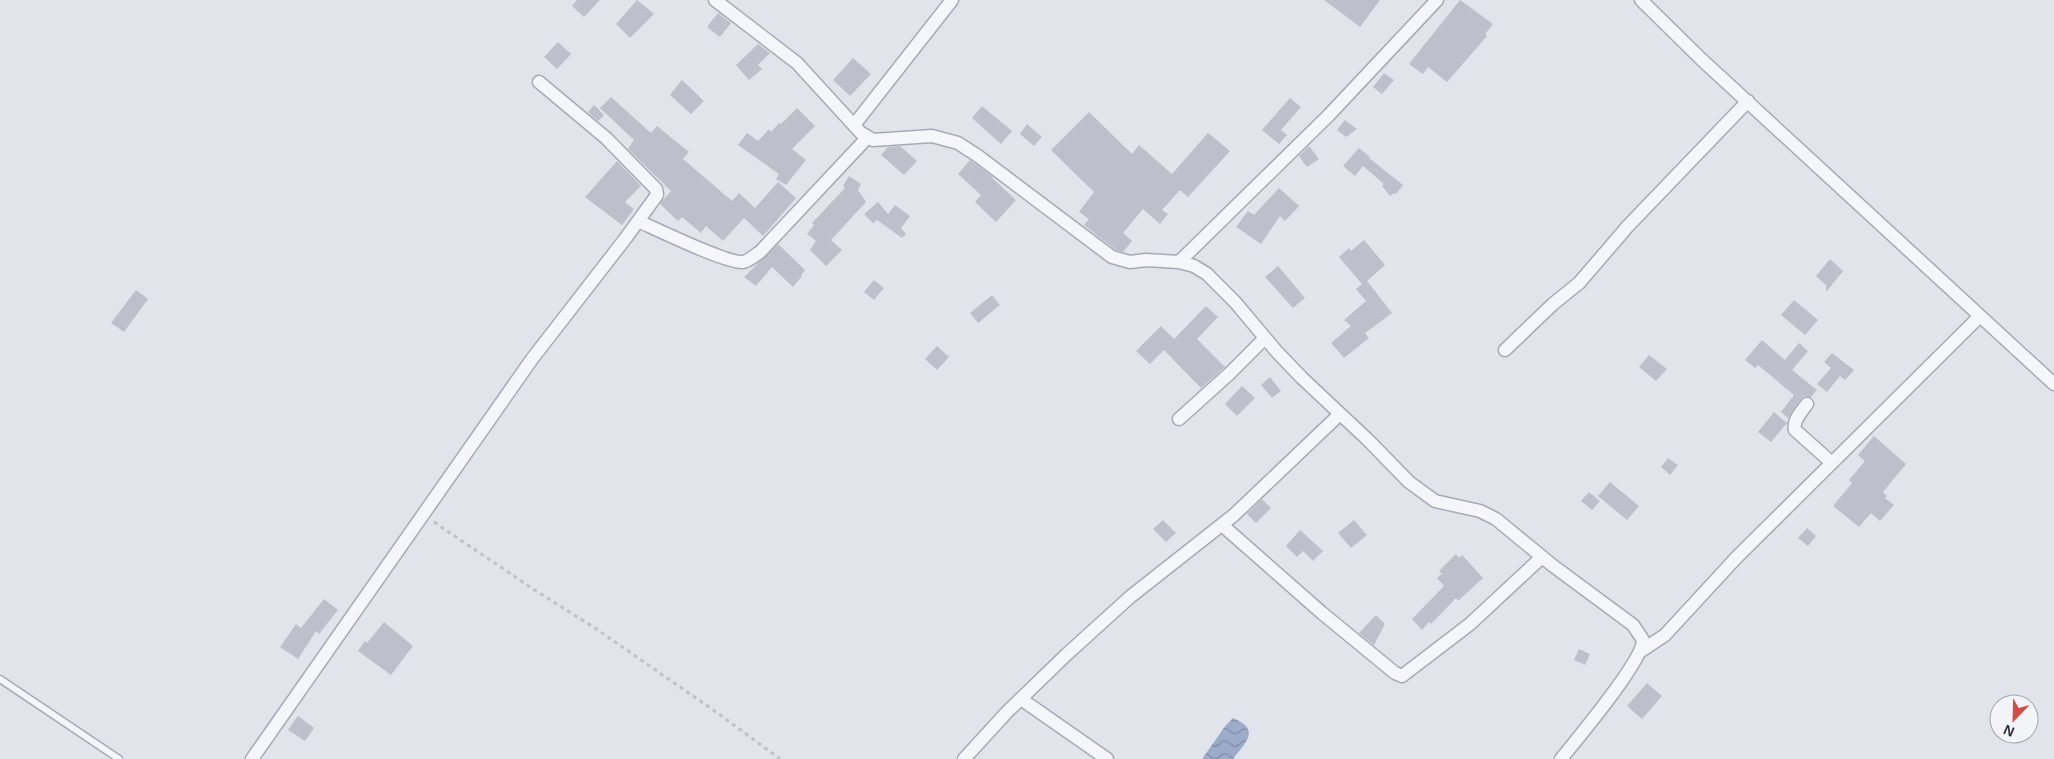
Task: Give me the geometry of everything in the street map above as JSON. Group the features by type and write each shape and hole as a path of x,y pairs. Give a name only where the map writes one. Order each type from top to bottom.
{"street":[{"path":"715,0 797,63 867,138 873,140 932,136 947,139 978,156 1112,257 1130,262 1146,260 1179,262 1194,266 1207,274 1235,302 1302,378 1409,482 1431,499 1480,511 1510,529 1542,557 1633,625 1643,640 1641,651"},
{"path":"854,125 952,0"},
{"path":"1179,262 1329,116 1437,0"},
{"path":"1641,0 2054,384"},
{"path":"252,759 532,359 657,195 656,189 606,138 539,82"},
{"path":"1505,350 1553,304 1579,283 1628,226 1748,101"},
{"path":"638,221 726,258 742,262 760,252 867,138"},
{"path":"1561,759 1613,692 1641,651 1665,635 1736,558 1980,316"},
{"path":"1179,419 1229,374 1265,338"},
{"path":"1807,404 1796,420 1795,430 1832,463"},
{"path":"964,759 1066,655 1130,598 1222,525 1340,414"},
{"path":"1222,525 1322,613 1395,673 1402,676 1470,624 1542,557"},
{"path":"1021,699 1107,759"}],"lane":[{"path":"0,679 119,759"}],"path":[{"path":"423,515 595,628 780,759"}],"water":[{"path":"1233,718 1247,727 1249,732 1246,742 1233,759 1202,759 1226,725"}],"building":[{"path":"577,0 600,0 584,17 572,6"},
{"path":"637,0 654,14 630,38 616,24"},
{"path":"1324,0 1380,0 1360,27"},
{"path":"1460,0 1493,24 1485,34 1487,36 1447,82 1428,67 1423,74 1409,64"},
{"path":"718,13 731,23 720,37 707,27"},
{"path":"558,42 571,54 557,69 544,57"},
{"path":"758,44 770,53 758,65 762,69 749,80 736,65"},
{"path":"853,58 871,74 850,96 833,80"},
{"path":"1384,73 1394,80 1382,94 1373,87"},
{"path":"682,80 704,101 691,114 670,95"},
{"path":"611,97 651,133 657,126 689,152 683,159 732,201 739,193 755,208 778,182 796,198 763,236 744,218 723,241 706,226 701,233 682,217 678,221 660,204 671,191 628,149 634,140 600,108"},
{"path":"1290,98 1301,107 1281,130 1287,135 1279,144 1262,130"},
{"path":"594,105 604,115 598,121 588,112"},
{"path":"982,106 1012,131 1001,144 972,118"},
{"path":"797,108 815,126 792,149 806,160 786,185 776,179 779,174 738,145 747,133 758,141 769,129 771,132"},
{"path":"1089,112 1132,154 1139,145 1172,174 1208,133 1230,151 1188,197 1180,190 1162,210 1168,214 1160,224 1143,209 1123,233 1132,241 1123,252 1116,250 1084,225 1089,219 1079,212 1094,192 1051,150"},
{"path":"1345,120 1357,129 1346,137 1337,130"},
{"path":"1027,124 1042,137 1034,146 1020,134"},
{"path":"900,146 917,161 904,175 881,155 888,147"},
{"path":"1309,146 1319,159 1307,167 1299,156"},
{"path":"1359,148 1403,185 1396,194 1394,193 1390,196 1382,186 1384,184 1363,166 1355,176 1343,166"},
{"path":"970,160 993,177 1016,200 996,222 975,202 981,195 958,174"},
{"path":"617,161 641,186 625,202 634,209 622,225 585,197"},
{"path":"849,176 861,184 858,190 866,202 831,240 842,250 826,266 810,250 816,241 807,234 814,225 812,223 845,188 843,186"},
{"path":"1279,188 1299,206 1285,221 1280,216 1261,244 1236,227 1248,211 1254,215"},
{"path":"878,202 888,214 895,205 910,216 901,228 906,234 902,238 877,220 873,223 864,214"},
{"path":"1364,240 1385,265 1367,281 1392,313 1365,333 1369,338 1344,358 1331,343 1351,326 1344,320 1366,301 1356,289 1362,284 1339,257 1349,248 1351,251"},
{"path":"778,244 805,270 802,276 793,287 772,267 756,286 744,277"},
{"path":"1830,259 1843,271 1826,292 1826,285 1816,276"},
{"path":"1278,266 1305,298 1293,308 1265,277"},
{"path":"874,280 884,288 874,300 864,292"},
{"path":"136,290 148,299 124,332 111,323"},
{"path":"992,295 1000,305 978,323 970,313"},
{"path":"1794,300 1818,320 1805,335 1781,315"},
{"path":"1206,306 1218,317 1197,339 1225,367 1201,388 1164,350 1150,364 1136,351 1161,326 1174,339"},
{"path":"1762,340 1785,360 1799,343 1808,351 1792,370 1817,390 1811,397 1804,396 1788,418 1781,412 1794,395 1758,365 1755,368 1745,360"},
{"path":"937,346 949,357 937,370 925,359"},
{"path":"1832,353 1854,370 1845,380 1840,376 1827,392 1817,384 1831,368 1824,362"},
{"path":"1649,355 1667,369 1656,381 1639,367"},
{"path":"1270,377 1281,391 1272,398 1261,385"},
{"path":"1242,386 1255,398 1237,416 1225,404"},
{"path":"1774,412 1787,423 1771,442 1758,432"},
{"path":"1874,436 1906,464 1883,492 1887,496 1885,498 1894,505 1880,521 1871,513 1859,527 1833,506 1852,483 1849,480 1865,461 1858,455"},
{"path":"1668,458 1678,465 1670,475 1661,467"},
{"path":"1610,482 1639,506 1627,520 1598,496"},
{"path":"1589,492 1600,501 1592,510 1581,501"},
{"path":"1262,499 1271,508 1256,523 1247,514"},
{"path":"1163,520 1176,533 1166,542 1153,529"},
{"path":"1354,520 1367,535 1351,548 1338,533"},
{"path":"1807,528 1816,536 1808,546 1798,538"},
{"path":"1300,530 1323,551 1313,561 1303,551 1297,557 1286,546"},
{"path":"1456,554 1459,558 1462,555 1483,578 1458,601 1456,598 1431,624 1429,622 1422,630 1412,619 1444,586 1437,578 1442,574 1439,571"},
{"path":"324,599 338,610 319,634 316,631 298,659 280,647 296,624 301,628"},
{"path":"1376,615 1385,624 1374,645 1359,633"},
{"path":"384,622 413,646 391,675 358,651"},
{"path":"1579,649 1590,654 1585,665 1574,660"},
{"path":"1647,683 1662,696 1642,719 1627,706"},
{"path":"298,716 314,728 305,741 288,730"}]}
